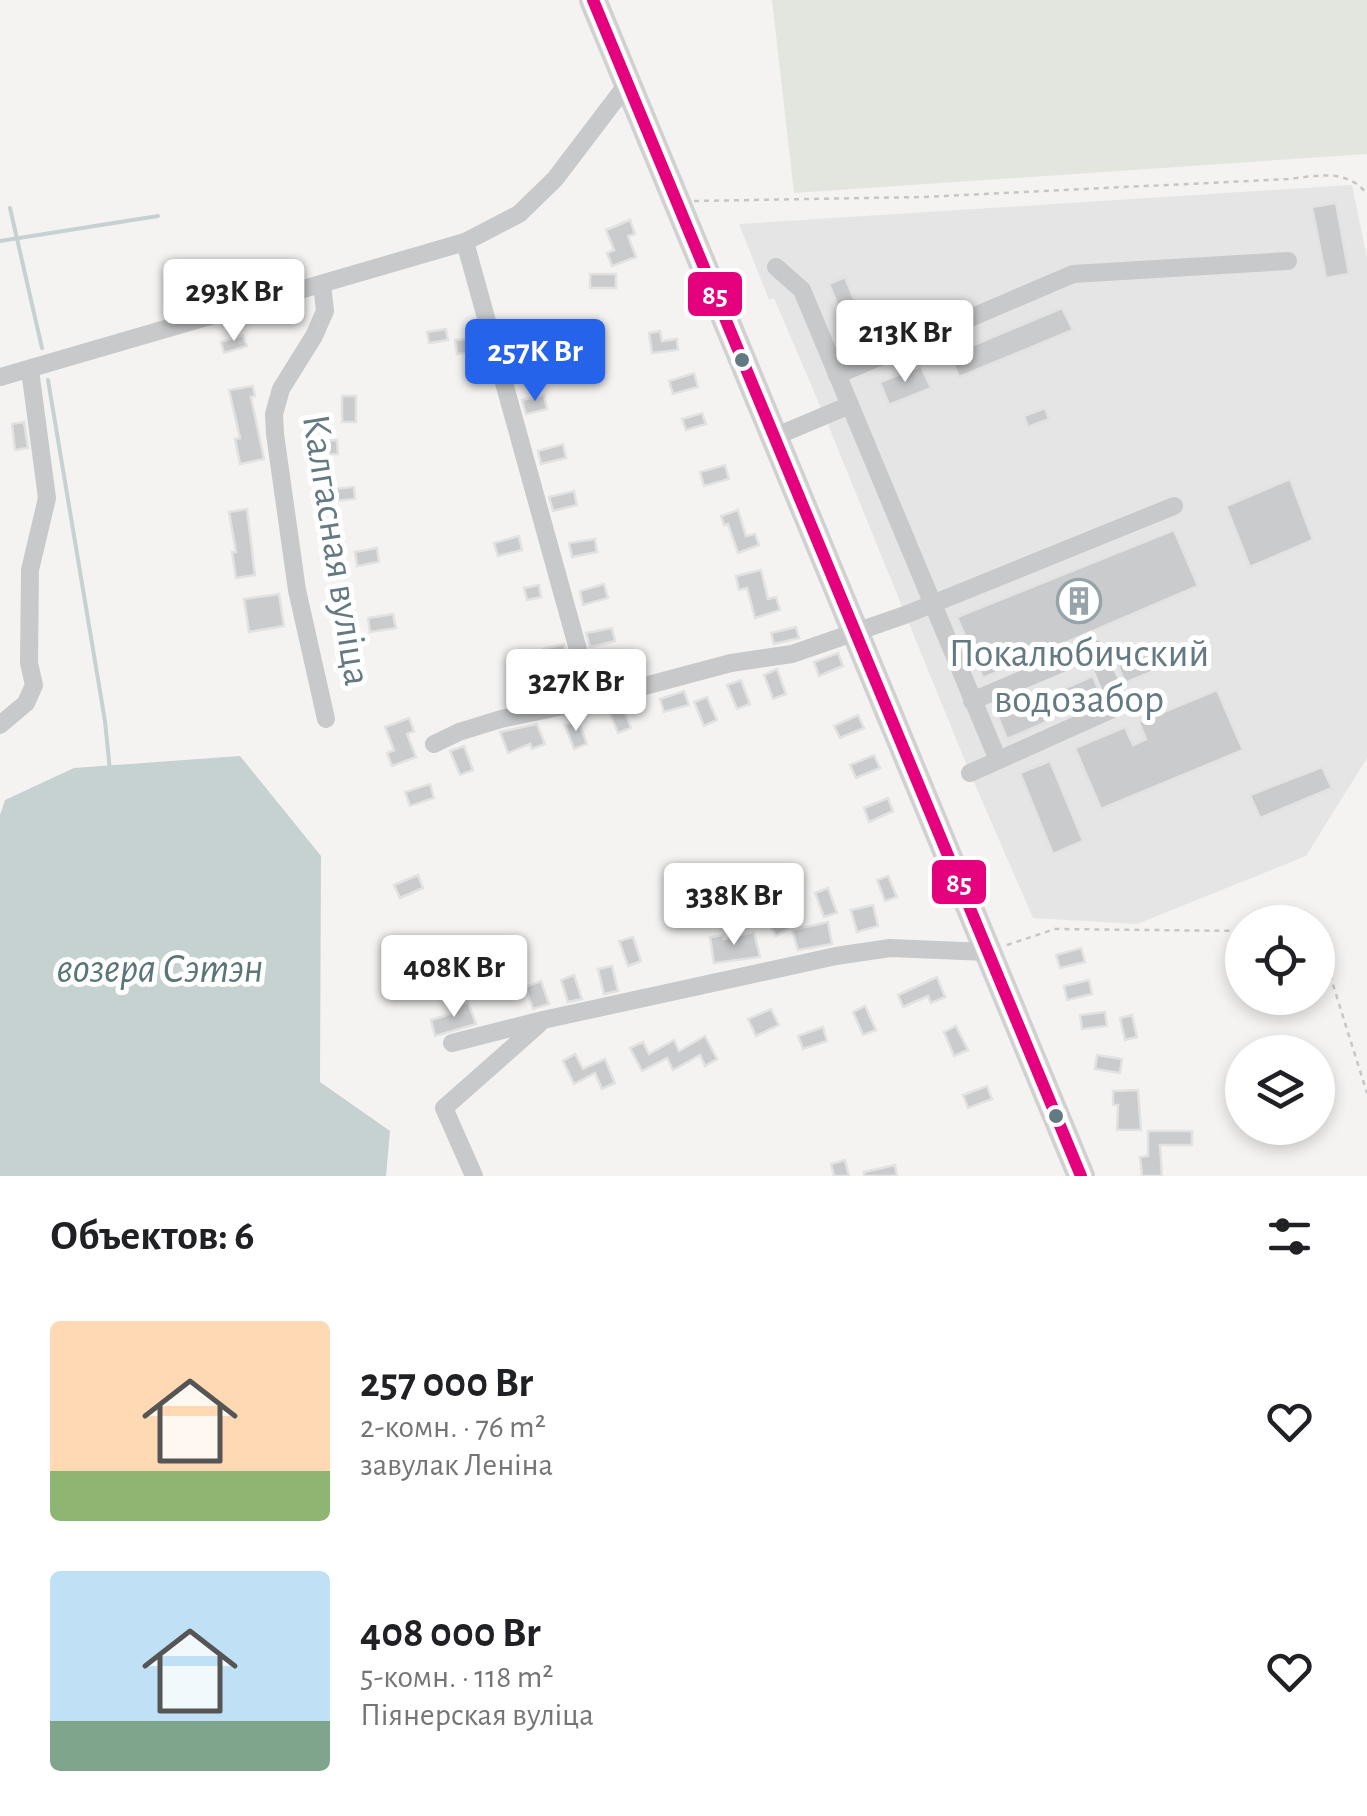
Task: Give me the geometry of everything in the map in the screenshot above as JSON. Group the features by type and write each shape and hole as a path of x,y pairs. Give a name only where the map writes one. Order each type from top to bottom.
{"main road":[{"path":"593,0 1080,1176"}],"street":[{"path":"0,377 465,242 519,214 556,178 628,83"},
{"path":"465,242 592,700"},
{"path":"837,375 1074,274 1288,261"},
{"path":"776,267 802,290 998,760"},
{"name":"Калгасная вуліца","path":"322,284 325,311 281,389 274,414 274,434 298,590 326,719"},
{"path":"0,725 26,704 34,685 28,664 30,570 47,498 30,370"},
{"path":"774,437 850,406"},
{"path":"434,744 501,719 592,700 731,663 792,654 932,604 1174,506"},
{"path":"970,773 1119,706 1095,650 972,700"},
{"path":"452,1043 836,956 890,948 987,952"},
{"path":"474,1176 444,1108 543,1020"}],"path":[{"path":"677,201 923,198 1288,180 1328,174 1360,184 1367,194"},
{"path":"987,952 1055,929 1225,931"},
{"path":"1335,992 1367,1093"}],"shaded area":[{"path":"772,0 1367,0 1367,154 794,193"},
{"path":"1352,185 1367,258 1367,758 1306,856 1137,924 1033,918 824,415 774,298 769,300 739,224"}],"water":[{"name":"возера Сэтэн","path":"240,756 321,856 320,1082 390,1131 386,1176 0,1176 0,815 5,800 74,768"}],"building":[{"path":"1336,203 1349,274 1326,278 1312,207"},
{"path":"630,220 635,234 628,236 636,257 612,266 607,253 614,250 606,230"},
{"path":"590,274 616,274 616,288 590,288"},
{"path":"845,277 860,314 844,321 829,284"},
{"path":"1062,308 1073,330 959,377 950,355"},
{"path":"446,329 448,340 429,343 427,332"},
{"path":"660,331 662,341 677,339 678,350 652,353 649,333"},
{"path":"243,335 247,346 224,353 221,342"},
{"path":"479,338 482,352 457,354 455,340"},
{"path":"921,366 931,388 889,405 880,382"},
{"path":"694,373 698,387 673,394 669,381"},
{"path":"253,386 255,396 251,397 264,459 240,464 235,439 240,438 229,390"},
{"path":"544,395 547,409 526,414 522,400"},
{"path":"342,396 356,396 356,422 342,422"},
{"path":"1045,408 1049,419 1028,427 1024,416"},
{"path":"702,413 706,424 686,430 682,419"},
{"path":"24,422 28,448 15,450 12,424"},
{"path":"337,440 338,454 312,455 311,441"},
{"path":"563,444 566,458 541,464 538,451"},
{"path":"725,465 729,479 704,486 700,472"},
{"path":"1290,479 1313,540 1250,567 1226,506"},
{"path":"354,487 355,499 335,501 333,489"},
{"path":"574,491 577,505 553,511 549,497"},
{"path":"247,509 255,575 236,578 229,512"},
{"path":"738,510 746,536 755,534 759,545 738,553 728,524 724,525 721,516"},
{"name":"Покалюбичский водозабор","path":"1174,530 1198,586 983,678 957,617"},
{"path":"519,536 522,550 498,556 494,543"},
{"path":"595,539 597,552 572,557 569,543"},
{"path":"377,548 379,562 357,566 355,552"},
{"path":"761,570 768,599 776,597 780,610 755,618 747,588 739,590 736,576"},
{"path":"604,584 608,598 583,605 580,591"},
{"path":"539,585 541,597 527,600 524,588"},
{"path":"279,594 284,626 249,632 244,599"},
{"path":"393,614 396,628 370,632 368,618"},
{"path":"796,627 799,638 774,644 771,633"},
{"path":"612,628 615,641 590,647 586,633"},
{"path":"564,644 576,690 563,693 555,661 547,663 543,649"},
{"path":"1154,651 1161,668 1125,683 1118,666"},
{"path":"838,653 843,666 819,676 814,662"},
{"path":"777,669 786,694 773,699 764,675"},
{"path":"1093,676 1102,698 1007,739 998,717"},
{"path":"741,680 750,704 737,709 727,685"},
{"path":"1217,690 1243,750 1101,809 1075,748 1125,727 1133,745 1146,739 1139,722"},
{"path":"684,691 689,705 664,712 660,699"},
{"path":"707,697 717,720 704,726 694,702"},
{"path":"622,705 631,728 618,733 608,709"},
{"path":"858,715 864,728 840,738 834,726"},
{"path":"409,718 414,731 407,734 416,757 392,766 387,753 394,750 385,727"},
{"path":"578,720 587,744 574,749 565,725"},
{"path":"537,724 545,744 532,749 530,744 508,753 500,732"},
{"path":"464,746 473,770 460,775 450,751"},
{"path":"874,755 880,768 856,778 850,765"},
{"path":"1050,761 1083,841 1053,854 1020,773"},
{"path":"1322,767 1332,788 1260,818 1250,795"},
{"path":"430,784 434,798 410,806 405,792"},
{"path":"888,798 893,811 869,822 864,808"},
{"path":"418,875 423,888 400,898 394,885"},
{"path":"888,876 897,897 885,901 877,880"},
{"path":"828,888 837,913 824,917 815,893"},
{"path":"873,905 878,926 857,932 851,910"},
{"path":"774,907 788,929 776,936 762,914"},
{"path":"828,922 832,944 798,950 792,930"},
{"path":"754,932 760,957 714,963 710,937 724,935 724,939"},
{"path":"633,937 641,961 628,966 619,941"},
{"path":"493,946 499,962 477,970 471,955"},
{"path":"1081,948 1085,962 1060,968 1056,955"},
{"path":"612,966 618,991 604,994 598,969"},
{"path":"574,975 582,999 568,1002 561,980"},
{"path":"937,977 945,997 931,1003 928,996 903,1007 898,995"},
{"path":"1089,980 1092,994 1067,1000 1064,986"},
{"path":"541,981 549,1004 533,1009 525,987"},
{"path":"468,1002 476,1024 435,1036 431,1020 454,1013 452,1007"},
{"path":"865,1006 876,1030 863,1035 853,1012"},
{"path":"771,1009 779,1025 756,1036 748,1019"},
{"path":"1105,1012 1107,1026 1082,1029 1080,1015"},
{"path":"1132,1015 1137,1037 1125,1040 1120,1018"},
{"path":"956,1026 968,1050 954,1056 944,1032"},
{"path":"823,1027 827,1041 803,1049 798,1036"},
{"path":"705,1036 717,1059 705,1066 700,1055 673,1070 667,1058 642,1071 630,1048 643,1042 649,1054 674,1040 679,1051"},
{"path":"575,1054 583,1069 605,1059 615,1083 602,1089 595,1073 574,1084 563,1061"},
{"path":"1097,1055 1122,1059 1120,1073 1095,1069"},
{"path":"987,1086 992,1099 968,1108 963,1095"},
{"path":"1138,1090 1141,1130 1117,1130 1118,1105 1113,1105 1113,1091"},
{"path":"1148,1131 1192,1131 1192,1145 1160,1145 1162,1176 1142,1176 1140,1157 1148,1156"},
{"path":"845,1160 849,1176 834,1176 831,1164"},
{"path":"895,1165 897,1176 864,1176 864,1172"}],"waterway":[{"path":"10,208 42,348"},
{"path":"0,241 158,216"},
{"path":"48,380 110,771"}],"transit line":[{"name":"85","path":"593,0 1081,1176"}],"place":[{"name":"Покалюбичский водозабор","path":"1079,601"}]}
